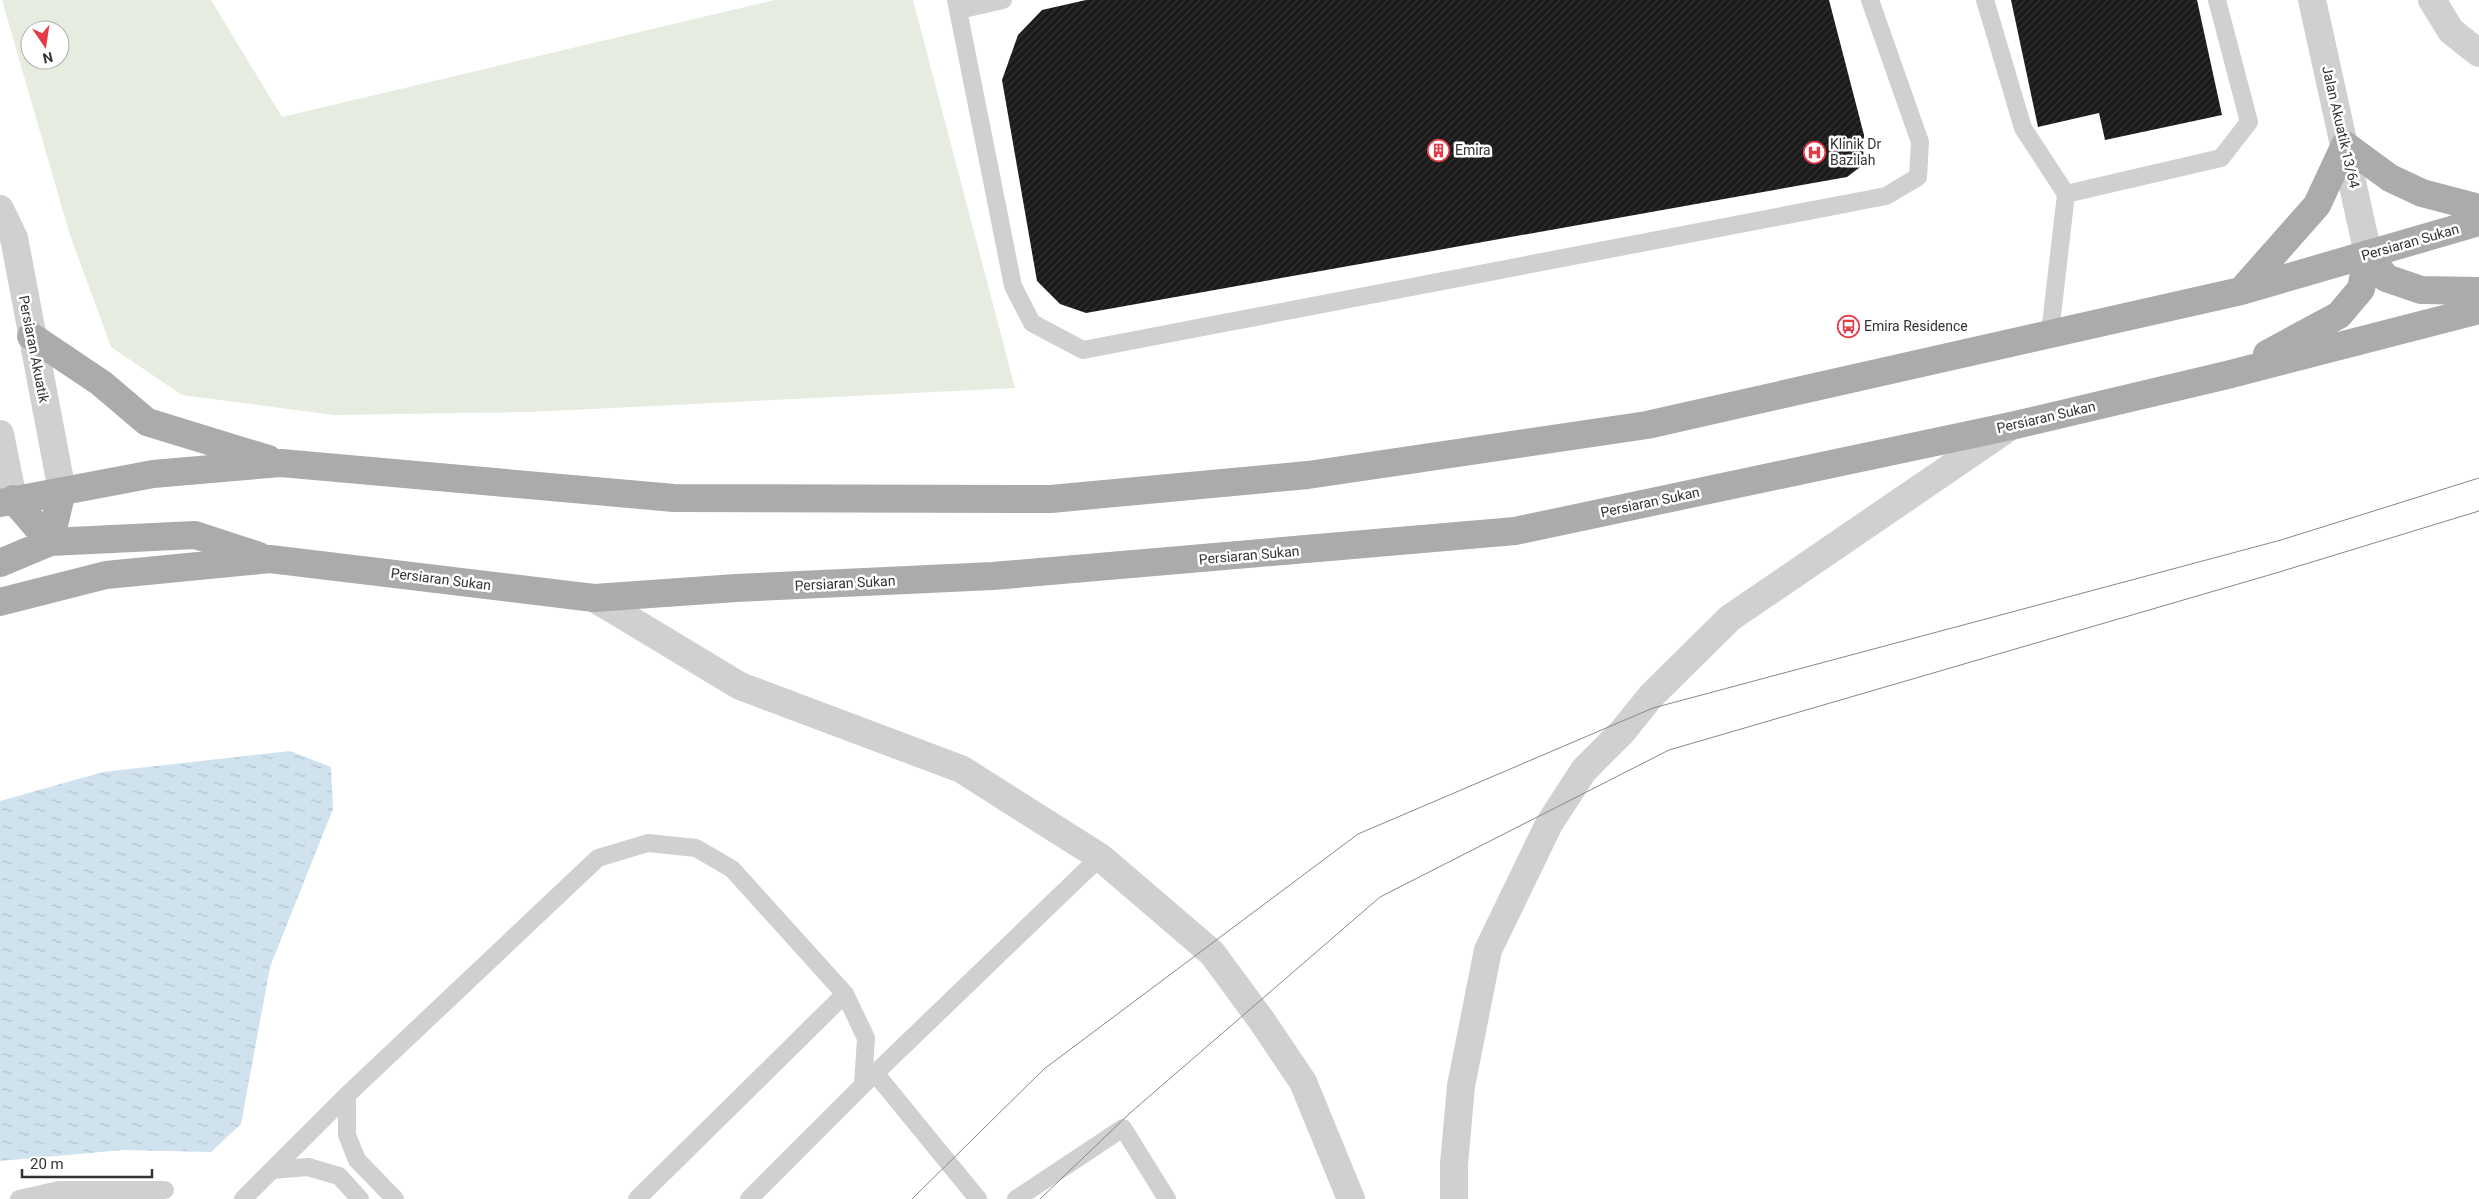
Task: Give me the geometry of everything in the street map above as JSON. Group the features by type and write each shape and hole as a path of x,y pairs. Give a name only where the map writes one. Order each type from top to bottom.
{"main road":[{"path":"2241,290 2317,205 2346,145 2390,178 2422,193 2479,208"},
{"name":"Persiaran Sukan","path":"6,501 153,474 281,464 674,498 1051,499 1308,475 1647,425 2241,290 2479,222"},
{"path":"2368,254 2386,278 2421,290 2479,291"},
{"path":"2227,375 2339,315 2361,289 2368,254"},
{"name":"Persiaran Sukan","path":"0,602 106,575 270,559 594,598 736,588 993,576 1515,531 2011,426 2227,375 2479,310"},
{"path":"31,336 101,383 147,422 281,464"},
{"path":"50,542 62,490"},
{"path":"6,501 50,542"},
{"path":"0,563 50,542 194,535 270,559"}],"street":[{"name":"Jalan Akuatik 13/64","path":"2312,0 2346,145 2368,254"},
{"path":"2432,0 2452,31 2479,53"},
{"name":"Persiaran Akuatik","path":"0,209 14,238 31,336 62,490"},
{"path":"1454,1199 1454,1164 1461,1086 1488,950 1549,824 1584,770 1622,732 1651,696 1730,618 2011,426"},
{"path":"0,434 6,501"},
{"path":"594,598 740,686 961,769 1100,857 1212,952 1303,1082 1351,1199"}],"lane":[{"path":"1003,0 958,5 1012,286 1032,324 1083,350 1886,196 1918,177 1920,142 1870,0"},
{"path":"1985,0 2023,128 2066,194 2050,333"},
{"path":"2066,194 2220,158 2249,122 2217,0"},
{"path":"243,1199 347,1095 598,858 648,843 696,848 732,869 845,994 866,1038 869,1079 978,1199"},
{"path":"749,1199 869,1079 1100,857"},
{"path":"637,1199 845,994"},
{"path":"347,1095 347,1135 357,1160 395,1199"},
{"path":"1016,1199 1123,1128 1167,1199"},
{"path":"272,1170 308,1167 339,1176 360,1199"},
{"path":"19,1199 60,1190 165,1190"}],"shaded area":[{"path":"2,0 211,0 282,117 775,0 913,0 1015,388 530,412 334,415 182,395 111,347 69,232 22,70 70,70 70,20 20,20 20,62"}],"water":[{"path":"290,751 331,767 333,809 270,967 241,1124 211,1152 123,1150 0,1161 0,801 103,772"}],"building":[{"name":"Emira","path":"1086,0 1829,0 1864,135 1863,165 1847,177 1086,313 1060,304 1037,281 1002,80 1018,35 1042,10"},
{"path":"2011,0 2197,0 2222,115 2105,140 2099,113 2038,127"}],"tram line":[{"path":"912,1199 1044,1069 1358,834 1653,708 2281,540 2479,478"},
{"path":"1040,1199 1130,1113 1380,897 1669,750 2276,573 2479,511"}],"place":[{"name":"Emira","path":"1439,150"},
{"name":"Klinik Dr Bazilah","path":"1814,152"},
{"name":"Emira Residence","path":"1848,326"}]}
